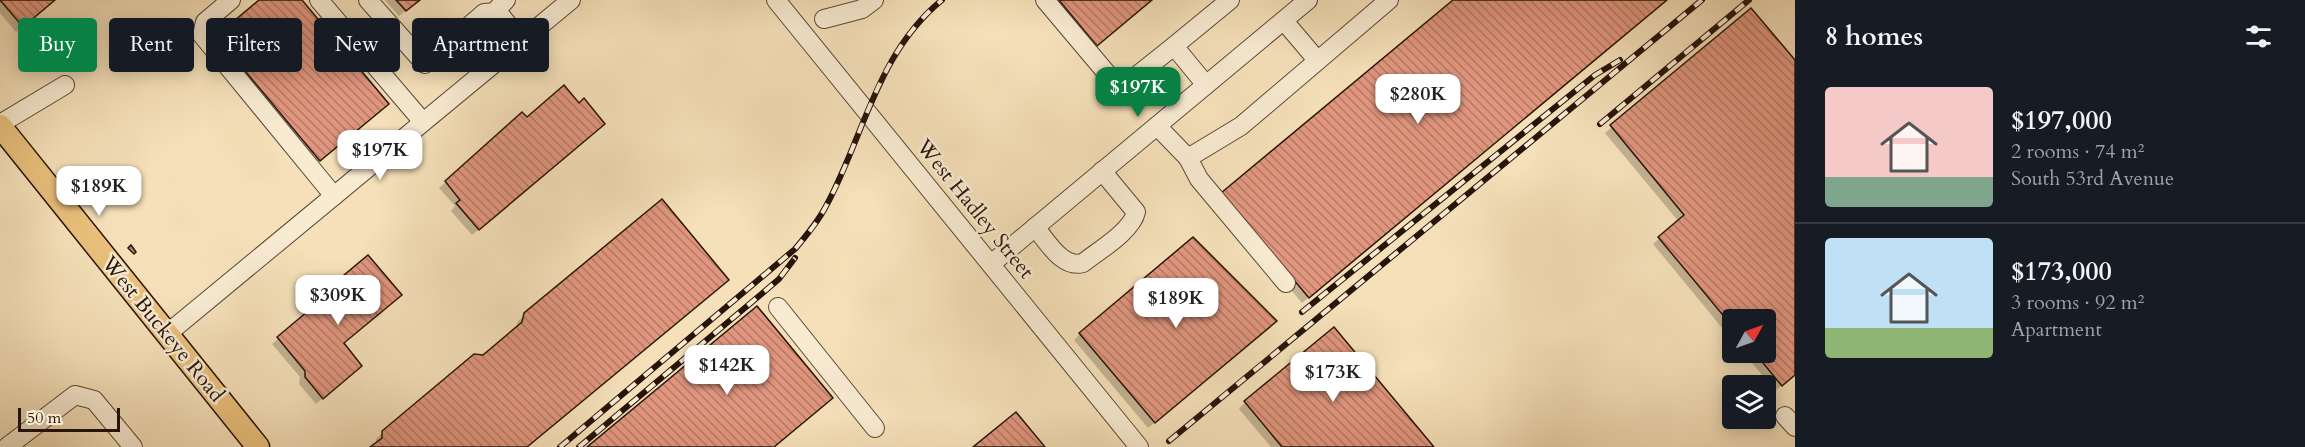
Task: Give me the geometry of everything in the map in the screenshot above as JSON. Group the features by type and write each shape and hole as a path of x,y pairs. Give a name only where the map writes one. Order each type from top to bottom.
{"main road":[{"name":"West Buckeye Road","path":"0,125 258,447"}],"street":[{"path":"231,0 205,22 202,35 334,196"},
{"path":"319,0 423,122"},
{"path":"368,0 425,64 484,13 502,6"},
{"path":"549,18 571,0"},
{"name":"West Hadley Street","path":"776,0 1139,447"},
{"path":"824,19 862,9 874,0"},
{"path":"1045,0 1120,89 1230,0"},
{"path":"991,264 1308,0"},
{"path":"1188,158 1241,126 1389,0"},
{"path":"1284,21 1317,60"},
{"path":"1174,46 1206,85"},
{"path":"167,334 484,72"},
{"path":"0,125 65,85"},
{"path":"1157,126 1188,158 1199,179 1286,283"},
{"path":"1035,227 1065,262 1076,265 1083,263 1128,226 1135,218 1136,212 1102,171"},
{"path":"778,307 875,428"},
{"path":"7,447 75,395 94,400 133,447"}],"building":[{"path":"0,0 55,0 34,18 18,18 18,21"},
{"path":"259,0 302,0 317,18 314,18 314,72 362,72 389,104 320,161 246,72 302,72 302,18 238,18"},
{"path":"396,0 420,0 406,11"},
{"path":"1059,0 1152,0 1097,46"},
{"path":"1453,0 1667,0 1309,298 1221,193"},
{"path":"1751,8 1795,60 1795,375 1782,386 1776,375 1773,375 1763,363 1776,363 1776,309 1722,309 1722,314 1658,237 1684,215 1610,125"},
{"path":"564,85 579,103 584,98 605,124 479,230 456,203 460,200 445,181 522,112 527,117"},
{"path":"662,199 729,280 527,447 370,447 382,438 382,431 474,354 483,355 522,322 524,313"},
{"path":"1193,237 1277,321 1155,423 1079,333"},
{"path":"131,245 136,252 134,254 128,248"},
{"path":"368,255 402,295 344,343 362,366 323,399 305,377 305,371 277,337 326,296 326,290"},
{"path":"757,306 833,398 774,447 587,447"},
{"path":"1334,327 1434,447 1282,447 1244,401"},
{"path":"1016,412 1045,447 973,447"}],"railway":[{"path":"560,447 795,249 825,208 839,181 873,98 901,45 942,0"},
{"path":"1169,441 1702,0"},
{"path":"1600,124 1749,0"},
{"path":"1302,312 1595,75 1620,60"},
{"path":"579,447 779,279 795,258"}]}
